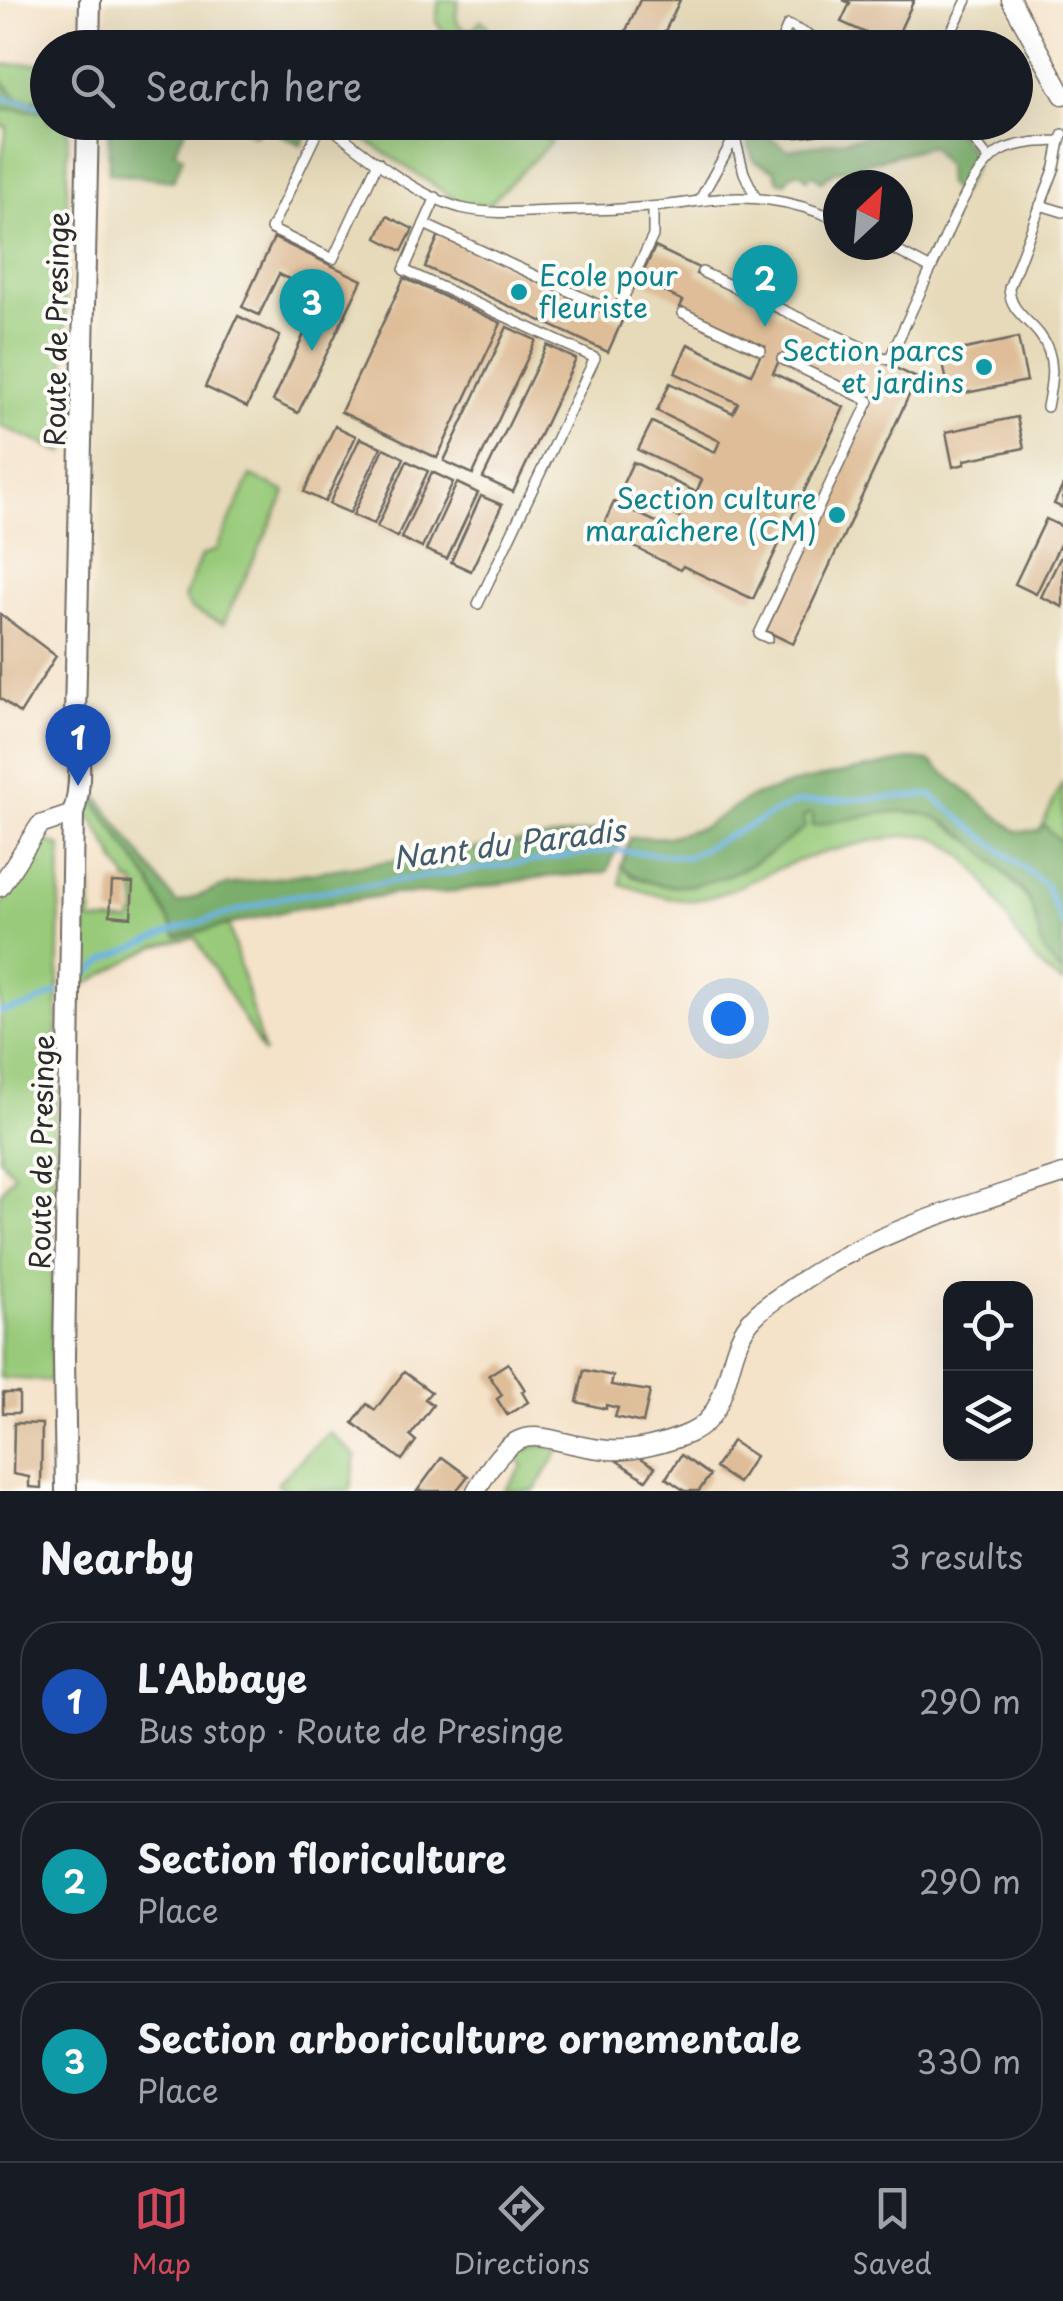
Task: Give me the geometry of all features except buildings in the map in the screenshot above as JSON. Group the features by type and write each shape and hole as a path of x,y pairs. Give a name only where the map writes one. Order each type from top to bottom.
{"street":[{"path":"89,30 90,0"},
{"path":"1011,0 1027,30"},
{"path":"1033,40 1063,95"},
{"name":"Route de Presinge","path":"66,1491 64,1357 88,140"},
{"path":"0,887 7,860 40,825 73,814"},
{"path":"476,1491 500,1453 522,1438 543,1436 624,1450 693,1432 706,1423 716,1407 734,1348 744,1328 760,1310 806,1278 882,1237 1063,1174"}],"lane":[{"path":"952,30 967,0"},
{"path":"803,30 808,20"},
{"path":"702,272 888,360 973,183 989,159 1001,150 1021,144 1062,138 1055,167 1011,278 1009,294 1013,306 1040,334 1049,351 1052,379 1047,407"},
{"path":"314,140 272,229 334,258 378,162"},
{"path":"348,140 436,197 463,208 490,212 653,207 755,196 794,203 823,214"},
{"path":"699,201 734,140"},
{"path":"736,140 744,174 755,196"},
{"path":"974,140 989,159"},
{"path":"436,197 404,270 594,358 478,604"},
{"path":"1040,204 1063,212"},
{"path":"424,224 616,312 653,236 653,207"},
{"path":"913,259 931,269"},
{"path":"683,313 761,350"},
{"path":"768,638 759,634 869,400 782,360"}],"shaded area":[{"path":"107,0 1006,0 1021,30 106,30"},
{"path":"1033,53 1063,112 1063,782 1040,831 1016,831 929,761 913,759 802,781 749,798 703,827 668,837 620,839 609,830 227,885 177,905 89,785 92,592 98,563 106,140 1033,140"}],"green space":[{"path":"439,0 459,0 456,17 466,30 442,30 436,22"},
{"path":"481,20 488,26 486,30 466,30"},
{"path":"30,64 30,100 18,98 0,78 0,65"},
{"path":"0,78 18,98 30,100 30,110 0,109"},
{"path":"0,109 30,110 30,140 68,140 64,453 0,426 0,166 7,126 0,126"},
{"path":"109,140 180,140 174,151 183,157 173,181 109,173"},
{"path":"366,140 551,142 488,205 461,203"},
{"path":"747,140 774,140 788,150 844,140 963,140 975,155 974,167 959,196 947,184 946,166 930,146 841,170 823,170 821,181 813,174 807,179 794,172 785,183 778,181 774,170 754,161"},
{"path":"251,476 286,492 223,624 191,609 184,598 201,556 216,550"},
{"path":"913,759 929,761 1016,831 1039,831 1043,824 1063,844 1063,973 1043,949 1031,905 1020,888 972,841 931,816 891,812 812,826 813,815 809,813 803,818 805,827 765,856 717,879 692,885 667,886 643,880 621,866 630,838 668,837 703,827 749,798 802,781"},
{"path":"1063,782 1063,844 1043,824"},
{"path":"89,785 177,904 227,885 609,829 620,839 608,871 601,873 543,877 444,893 394,894 294,909 177,937 150,881 87,791"},
{"path":"87,791 150,881 177,936 229,925 264,1054 195,937 154,947 85,985 86,856 91,858 91,921 130,922 137,912 135,883 127,880 85,807"},
{"path":"900,810 933,815 979,846 1031,903 1056,968 1063,973 1063,983 1027,950 975,868 935,838 905,836 839,849 695,900 667,898 621,884 621,866 633,877 654,882 809,813 813,814 812,825"},
{"path":"41,840 61,846 51,1381 0,1378 0,1193 14,1174 0,1159 0,908"},
{"path":"329,1432 356,1456 350,1491 287,1491 277,1483"},
{"path":"539,1445 560,1449 534,1491 504,1491 523,1466 514,1454"}],"waterway":[{"path":"0,98 30,103"},
{"name":"Nant du Paradis","path":"86,975 107,959 180,928 284,897 610,850 687,857 794,803 931,795 1045,885 1063,925"},
{"name":"Nant du Paradis","path":"0,1012 30,1006 58,992"}],"place":[{"name":"Ecole pour fleuriste","path":"519,292"},
{"name":"Section floriculture","path":"765,327"},
{"name":"Section arboriculture ornementale","path":"312,351"},
{"name":"Section parcs et jardins","path":"984,367"},
{"name":"Section culture maraîchere (CM)","path":"837,515"},
{"name":"L'Abbaye","path":"78,786"}]}
